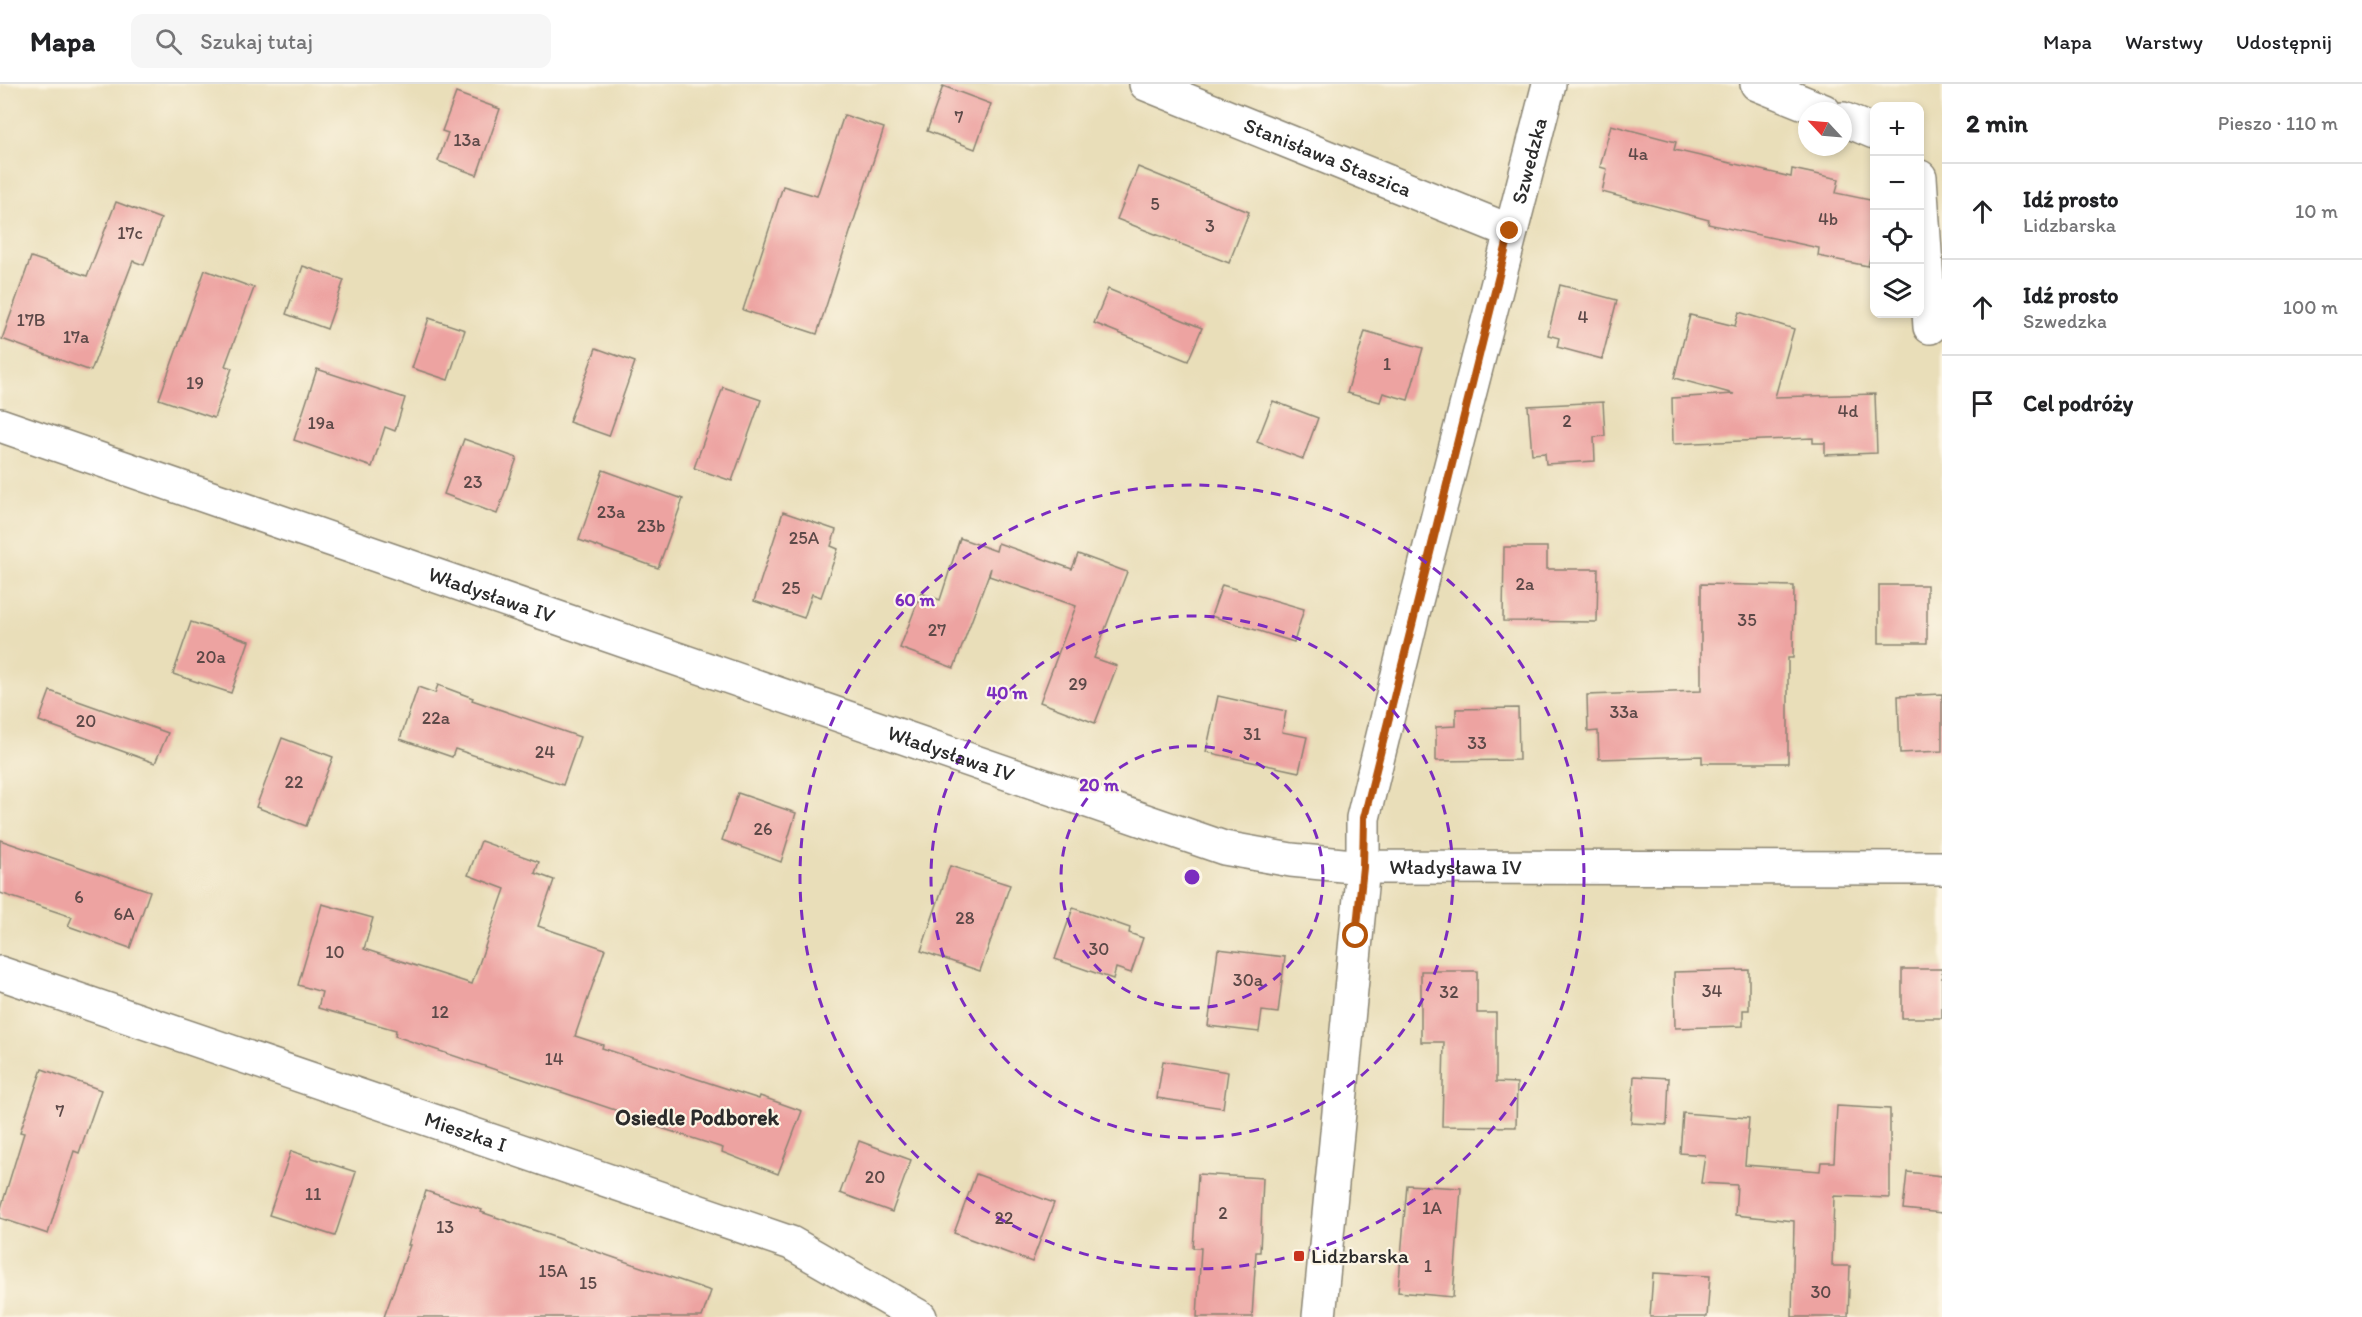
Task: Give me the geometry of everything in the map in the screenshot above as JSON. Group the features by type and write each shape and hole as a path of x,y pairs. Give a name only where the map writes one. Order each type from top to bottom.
{"street":[{"name":"Stanisława Staszica","path":"1146,84 1510,231"},
{"name":"Szwedzka","path":"1363,867 1364,818 1548,84"},
{"path":"1757,84 1802,102"},
{"path":"1852,123 1870,130"},
{"path":"1922,210 1930,327"},
{"name":"Władysława IV","path":"0,425 1224,848 1291,860 1363,867 1942,868"},
{"path":"1319,1317 1363,867"},
{"name":"Mieszka I","path":"0,973 791,1243 920,1317"}],"building":[{"path":"943,86 991,104 975,149 927,131"},
{"path":"456,93 500,109 477,175 438,161 448,133 442,131"},
{"path":"844,115 884,128 817,334 743,310 783,186 817,196"},
{"path":"1611,125 1676,142 1674,150 1791,177 1792,169 1839,179 1836,193 1870,200 1868,266 1818,256 1819,248 1708,224 1709,220 1602,192 1607,169 1600,167"},
{"path":"1138,167 1249,212 1229,263 1117,219"},
{"path":"116,202 161,219 144,265 133,261 91,371 2,339 31,257 87,276"},
{"path":"303,266 344,280 327,329 286,314"},
{"path":"205,270 254,288 225,366 232,368 214,418 159,399"},
{"path":"1560,285 1617,300 1602,359 1557,347 1559,338 1548,335"},
{"path":"1108,289 1202,328 1188,361 1094,323"},
{"path":"1739,312 1794,329 1775,397 1875,394 1877,453 1825,455 1825,443 1813,443 1813,438 1673,444 1672,398 1734,394 1674,378 1690,315 1735,326"},
{"path":"429,318 465,330 448,380 412,368"},
{"path":"1365,331 1423,348 1408,400 1383,393 1380,402 1347,393"},
{"path":"596,348 635,362 609,436 569,422"},
{"path":"317,369 405,398 395,431 385,427 372,467 294,440"},
{"path":"723,387 761,400 732,481 694,468"},
{"path":"1273,401 1318,418 1303,459 1257,442"},
{"path":"1603,402 1605,436 1594,437 1595,461 1546,464 1545,453 1532,454 1528,406"},
{"path":"464,439 517,458 497,514 444,494"},
{"path":"603,470 683,499 658,568 579,540"},
{"path":"783,512 836,530 831,546 838,549 821,597 812,594 804,618 754,601"},
{"path":"960,538 996,551 998,543 1072,569 1078,554 1127,572 1094,658 1117,666 1095,723 1040,702 1076,606 989,576 991,568 954,668 900,648 921,593 940,600"},
{"path":"1504,547 1547,547 1547,569 1598,569 1597,622 1503,621"},
{"path":"1701,584 1794,586 1793,658 1788,658 1788,763 1702,763 1702,756 1599,759 1598,731 1588,732 1587,695 1701,691"},
{"path":"1222,585 1304,609 1294,642 1211,616"},
{"path":"1879,585 1927,585 1927,643 1879,643"},
{"path":"191,622 249,641 231,693 173,674"},
{"path":"438,685 473,698 472,700 580,737 563,785 455,749 452,757 400,739 418,687 435,693"},
{"path":"50,691 168,733 155,763 39,721"},
{"path":"1942,694 1942,751 1900,753 1898,696"},
{"path":"1218,696 1286,711 1282,732 1307,737 1299,772 1206,752"},
{"path":"1518,708 1519,760 1436,761 1436,727 1456,726 1456,709"},
{"path":"282,738 333,757 306,826 256,807"},
{"path":"738,793 796,813 781,862 722,840"},
{"path":"0,840 150,891 130,948 68,926 72,917 0,893"},
{"path":"481,841 539,862 535,873 554,880 538,926 605,949 575,1036 603,1045 602,1048 802,1111 778,1174 722,1152 723,1148 395,1036 396,1030 318,1008 322,992 298,985 322,904 373,918 364,949 472,984 505,889 468,875"},
{"path":"950,866 1010,885 980,971 921,951"},
{"path":"1073,908 1130,928 1129,933 1143,938 1131,973 1116,968 1113,979 1055,959"},
{"path":"1218,949 1285,957 1278,1013 1262,1011 1259,1032 1208,1026"},
{"path":"1902,969 1942,969 1942,1018 1902,1018"},
{"path":"1749,970 1749,1010 1743,1010 1743,1026 1675,1028 1674,972"},
{"path":"1421,971 1477,971 1477,1013 1496,1013 1496,1082 1517,1083 1516,1127 1442,1126 1444,1042 1421,1042"},
{"path":"1163,1061 1228,1072 1223,1108 1157,1098"},
{"path":"42,1069 101,1090 79,1153 74,1151 48,1234 0,1218 0,1211 24,1133 20,1132"},
{"path":"1634,1076 1669,1078 1667,1125 1631,1123"},
{"path":"1837,1106 1890,1109 1890,1198 1834,1196 1832,1266 1850,1266 1848,1317 1792,1317 1794,1221 1735,1215 1737,1185 1701,1183 1705,1155 1680,1153 1683,1113 1749,1118 1745,1165 1820,1171 1821,1162 1834,1162"},
{"path":"859,1141 911,1160 892,1212 840,1193"},
{"path":"291,1151 356,1172 335,1236 269,1215"},
{"path":"1907,1172 1942,1176 1942,1213 1903,1209"},
{"path":"976,1174 1054,1203 1032,1262 954,1233"},
{"path":"1198,1174 1263,1178 1260,1252 1256,1252 1252,1317 1197,1317 1201,1248 1193,1248"},
{"path":"1407,1185 1461,1188 1453,1297 1398,1292"},
{"path":"426,1191 711,1291 702,1317 384,1317 410,1245 408,1245"},
{"path":"1653,1273 1710,1276 1707,1317 1650,1317"}],"place":[{"name":"Lidzbarska","path":"1299,1256"}],"district":[{"name":"Osiedle Podborek","path":"697,1117"}],"route":[{"path":"1356,936 1363,867 1364,818 1413,613 1510,231"}]}
